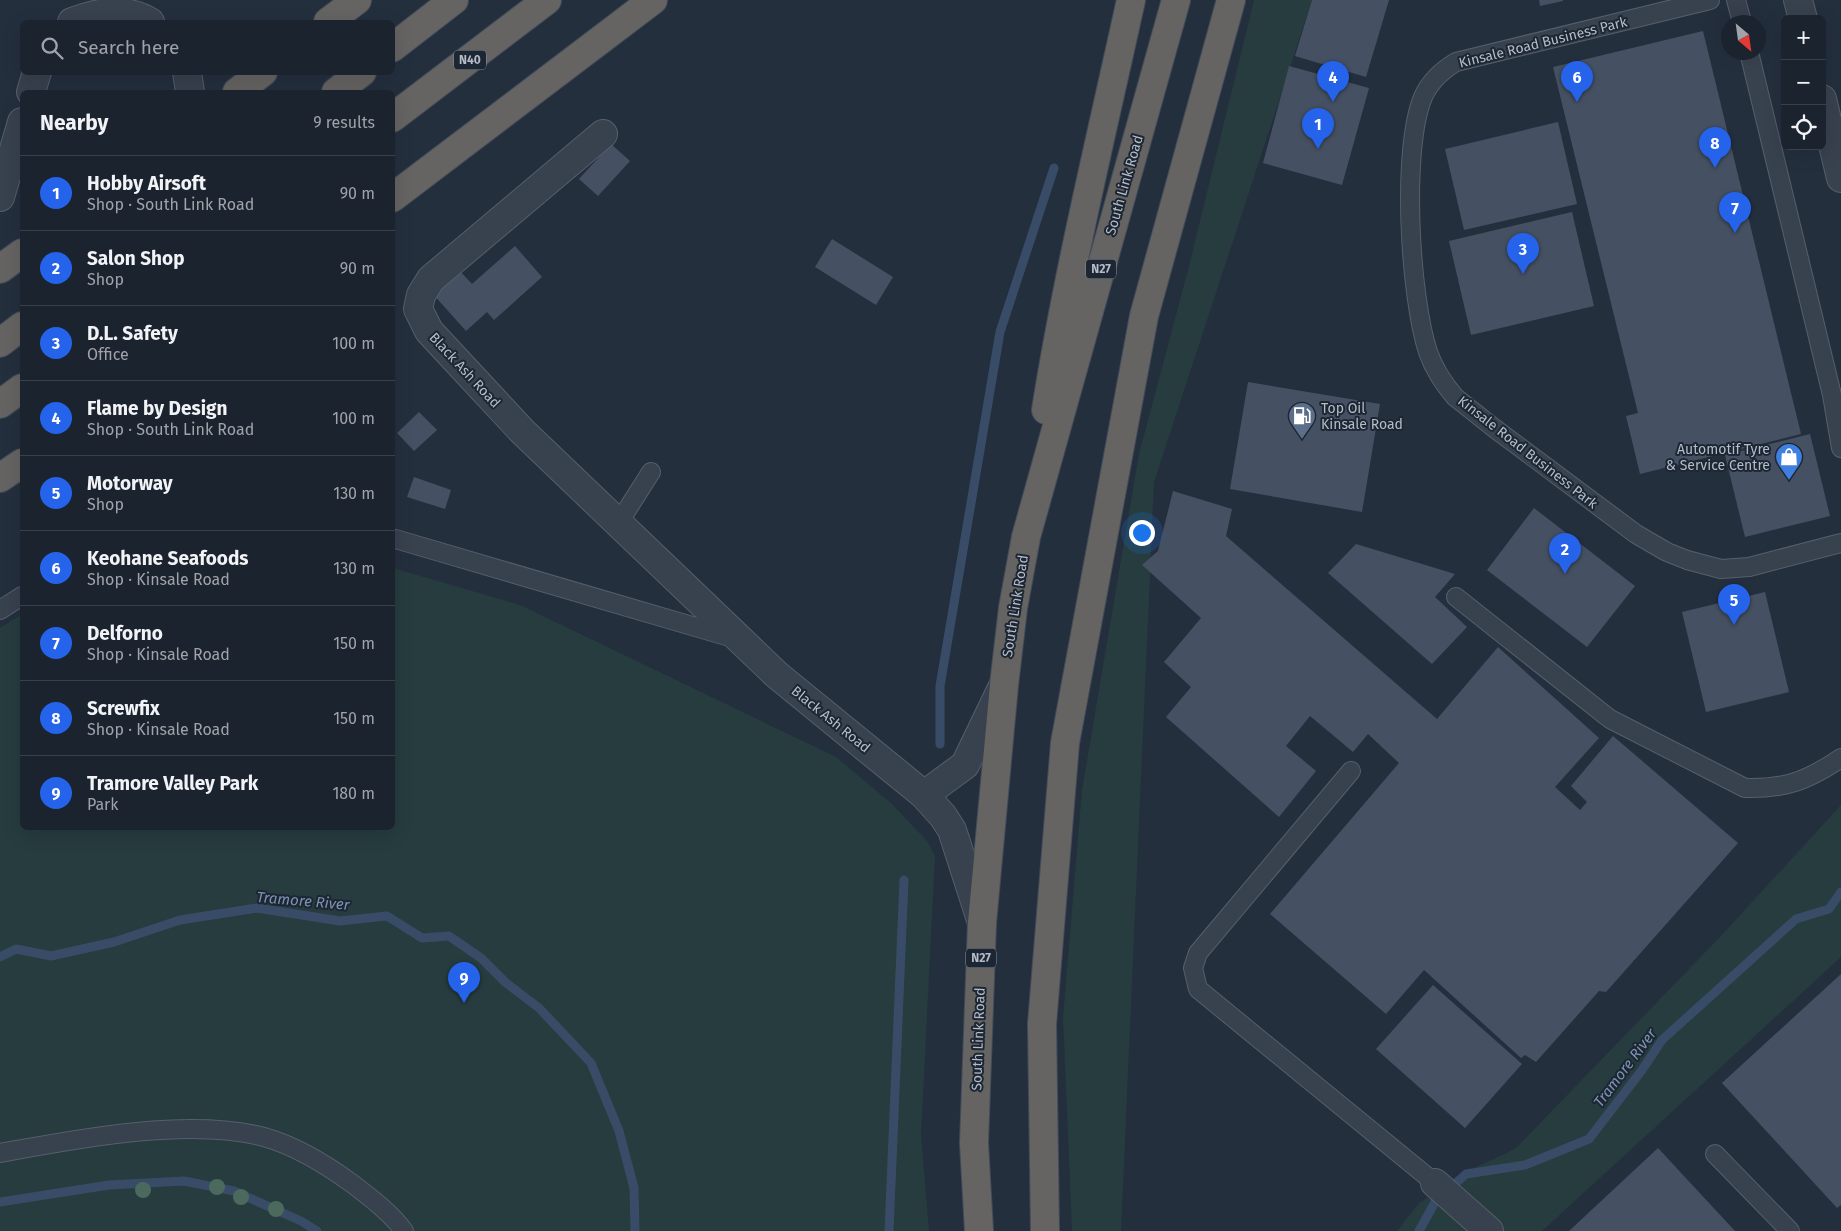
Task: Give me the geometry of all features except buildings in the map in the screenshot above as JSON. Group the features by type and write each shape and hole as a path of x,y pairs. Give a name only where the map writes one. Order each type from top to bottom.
{"highway":[{"path":"331,20 357,0"},
{"path":"395,46 454,0"},
{"name":"N40","path":"395,116 547,0"},
{"path":"395,196 653,0"},
{"path":"1026,538 1061,314 1131,0"},
{"name":"South Link Road","path":"978,1231 974,1144 982,923 1013,608 1026,538 1176,0"},
{"path":"1045,1231 1042,1024 1065,743 1144,316 1231,0"},
{"path":"240,90 259,75"},
{"path":"339,90 358,75"},
{"path":"0,269 20,254"},
{"path":"0,343 20,328"},
{"path":"0,404 20,389"},
{"path":"0,478 20,464"}],"street":[{"path":"1798,0 1802,15"},
{"path":"78,20 100,13 127,12 145,20"},
{"path":"32,90 36,75"},
{"path":"187,75 190,90"},
{"path":"1829,105 1841,178"},
{"path":"0,197 20,129"},
{"name":"Black Ash Road","path":"603,134 431,279 421,295 418,309 429,331 522,431 618,524 777,675 924,795 943,816 952,830 982,923"},
{"path":"924,795 965,765 1004,685"},
{"path":"1435,1183 1489,1231"}],"lane":[{"name":"Kinsale Road Business Park","path":"1710,0 1456,62 1434,79 1424,96 1417,115 1411,163 1412,258 1421,326 1435,367 1445,385 1455,397 1608,514 1667,552 1721,569 1749,567 1841,543"},
{"path":"1736,0 1740,15"},
{"path":"1751,60 1832,395 1841,448"},
{"path":"618,524 651,472"},
{"path":"395,539 741,640"},
{"path":"0,610 20,597"},
{"path":"1456,598 1610,719 1744,788 1766,788 1797,783 1841,758"},
{"path":"1350,771 1198,952 1193,968 1198,989 1435,1183"},
{"path":"0,1153 64,1142 175,1129 220,1130 264,1137 306,1154 344,1178 371,1198 404,1231"},
{"path":"1715,1154 1790,1231"}],"green space":[{"path":"1254,0 1312,0 1154,482 1121,1231 1072,1231 1063,1018 1082,790 1139,454 1189,266"},
{"path":"395,569 520,605 836,757 891,803 927,841 935,856 921,1135 929,1231 0,1231 0,628 20,615 20,830 395,830"},
{"path":"1841,805 1841,957 1542,1231 1397,1231 1419,1203 1476,1167 1515,1149 1718,939"}],"waterway":[{"path":"940,744 940,686 1000,332 1054,168"},
{"path":"889,1231 904,880"},
{"name":"Tramore River","path":"1419,1231 1435,1202 1466,1174 1525,1165 1589,1139 1642,1070 1662,1040 1796,919 1829,909 1841,892"},
{"name":"Tramore River","path":"0,957 16,949 51,956 114,942 180,920 257,908 340,921 387,916 422,938 449,936 481,958 505,982 539,1008 591,1063 619,1131 634,1188 635,1231"},
{"path":"0,1202 109,1185 184,1181 234,1191 301,1221 317,1231"}],"place":[{"name":"Flame by Design","path":"1333,102"},
{"name":"Keohane Seafoods","path":"1577,102"},
{"name":"Hobby Airsoft","path":"1318,149"},
{"name":"Screwfix","path":"1715,168"},
{"name":"Delforno","path":"1735,233"},
{"name":"D.L. Safety","path":"1523,274"},
{"name":"Top Oil Kinsale Road","path":"1302,440"},
{"name":"Automotif Tyre & Service Centre","path":"1789,481"},
{"name":"Salon Shop","path":"1565,574"},
{"name":"Motorway","path":"1734,625"},
{"name":"Tramore Valley Park","path":"464,1003"}]}
